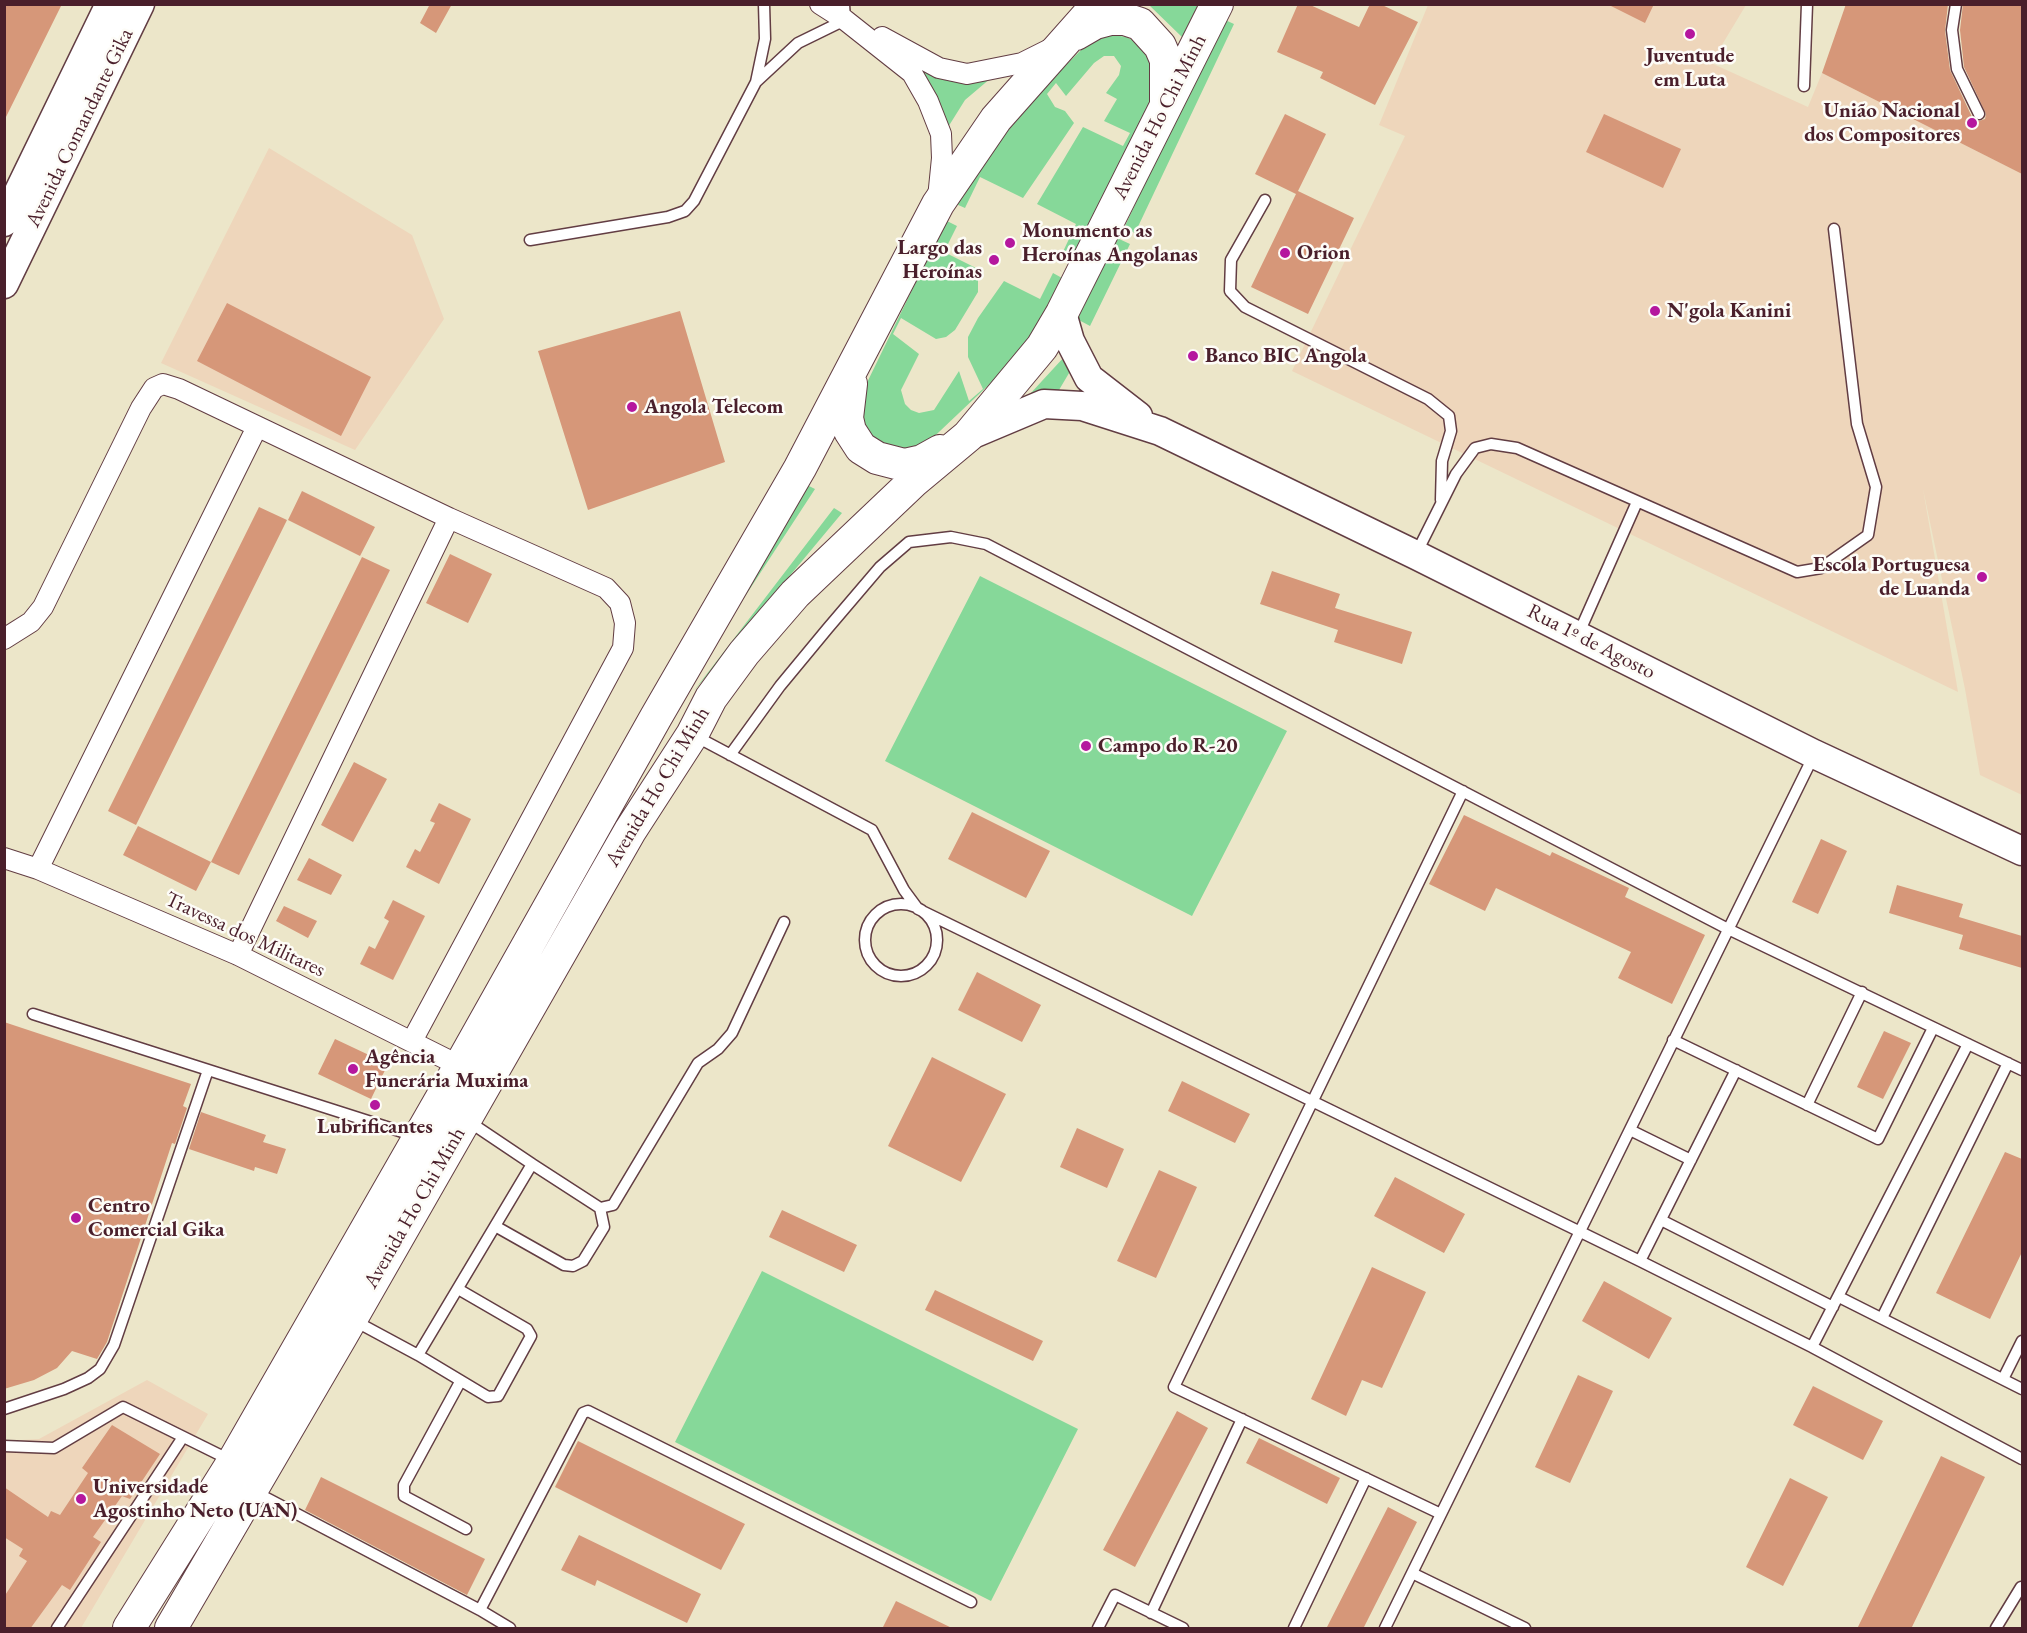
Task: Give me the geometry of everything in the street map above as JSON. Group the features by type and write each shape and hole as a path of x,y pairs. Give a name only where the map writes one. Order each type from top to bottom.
{"main road":[{"name":"Avenida Comandante Gika","path":"4,222 110,4"},
{"name":"Avenida Comandante Gika","path":"4,284 140,4"},
{"name":"Avenida Ho Chi Minh","path":"129,1629 233,1462 800,468 857,363 938,204 996,119 1098,4"},
{"name":"Avenida Ho Chi Minh","path":"171,1629 352,1319 630,831 692,735 719,687 795,594 914,481 968,436 1036,354 1062,313 1217,4"},
{"path":"1061,44 1095,22 1125,19 1140,24 1160,46 1166,60 1166,105"},
{"path":"1062,313 1070,341 1089,378 1160,431"},
{"path":"857,363 849,390 847,418 850,431 861,448 892,464 904,465 922,461 968,436 1044,404 1082,406 1160,431"},
{"name":"Rua 1º de Agosto","path":"1160,431 1416,555 1814,754 2022,851"}],"street":[{"path":"820,4 845,12 939,68 967,74 1022,63 1061,44"},
{"path":"845,12 912,73 928,101 941,134 942,158 938,204"},
{"path":"4,639 31,622 42,607 141,408 154,388 162,384 171,386 449,518 606,588 620,603 625,623 623,648 412,1041"},
{"path":"38,869 257,428"},
{"path":"238,955 449,518"},
{"name":"Travessa dos Militares","path":"4,858 38,869 238,955 460,1066"}],"lane":[{"path":"530,240 668,218 685,211 694,201 756,82 765,39 764,4"},
{"path":"1804,86 1807,4"},
{"path":"1956,4 1952,30 1957,69 1978,114"},
{"path":"756,82 798,43 845,12"},
{"path":"1265,200 1231,260 1230,291 1245,307 1428,399 1449,416 1451,431 1442,461 1441,504"},
{"path":"1416,555 1456,474 1475,448 1491,444 1517,448 1797,572 1821,568 1868,535 1876,487 1857,424 1834,230"},
{"path":"1578,636 1637,502"},
{"path":"730,755 780,686 880,567 909,542 951,537 986,544 1728,929 2022,1070"},
{"path":"692,735 872,830 904,890 918,909 927,915 936,936 932,958 915,973 904,975 881,970 866,951 865,939 873,916 894,904 907,904 918,909 1311,1101 1580,1233 1640,1261 1812,1347 2022,1459"},
{"path":"1385,1629 1814,754"},
{"path":"1441,1514 1174,1387 1463,791"},
{"path":"600,1208 613,1205 698,1063 718,1049 732,1033 784,922"},
{"path":"1807,1105 1862,992"},
{"path":"33,1014 418,1137"},
{"path":"1673,1040 1878,1139 1933,1028"},
{"path":"1812,1347 1968,1044"},
{"path":"1882,1318 2008,1063"},
{"path":"4,1409 64,1389 88,1378 100,1368 114,1346 208,1070"},
{"path":"1640,1261 1736,1070"},
{"path":"465,1119 600,1208 604,1227 583,1261 573,1266 564,1265 495,1226"},
{"path":"1630,1130 1691,1160"},
{"path":"418,1355 532,1164"},
{"path":"1661,1220 1836,1302 1882,1318 2022,1389"},
{"path":"352,1319 488,1397 498,1396 531,1336 527,1329 458,1289"},
{"path":"2003,1379 2022,1341"},
{"path":"460,1382 404,1485 404,1496 466,1529"},
{"path":"4,1446 54,1448 123,1407 233,1462"},
{"path":"480,1610 583,1413 588,1411 971,1602"},
{"path":"1150,1612 1242,1419"},
{"path":"57,1629 183,1437"},
{"path":"1294,1629 1366,1478"},
{"path":"252,1491 480,1610 510,1629"},
{"path":"1412,1573 1525,1629"},
{"path":"1996,1629 2020,1587"},
{"path":"1098,1629 1115,1595 1183,1629"}],"shaded area":[{"name":"N'gola Kanini","path":"1428,5 1746,5 1711,63 1808,107 1822,73 2022,174 2022,795 1980,775 1965,689 1923,489 1958,692 1292,371 1405,136 1379,125"},
{"path":"269,148 412,235 444,319 355,450 161,363"},
{"name":"Universidade Agostinho Neto (UAN)","path":"147,1380 208,1414 81,1628 5,1628 4,1441 39,1439"}],"green space":[{"path":"1149,5 1202,5 1183,38"},
{"path":"1223,19 1234,24 1135,233 1124,228"},
{"path":"1109,34 1126,37 1148,47 1158,77 1146,114 1043,318 1021,350 996,378 921,449 905,452 873,442 863,427 860,397 963,185 1005,126 1092,39","holes":["1104,56 1114,56 1121,66 1119,75 1106,93 1117,99 1104,121 1130,133 1123,146 1083,127 1037,204 1076,224 1061,256 1071,261 1062,278 1053,273 1040,299 1004,281 978,318 968,337 968,357 983,389 969,401 959,371 934,410 919,413 911,410 905,404 901,390 919,354 893,334 901,318 936,339 946,337 955,330 978,292 978,269 944,252 957,226 947,221 956,204 965,208 980,177 1023,198 1074,123 1065,111 1055,107 1047,94 1056,83 1066,96 1094,63"]},
{"path":"920,69 953,80 991,78 965,100 945,132"},
{"path":"1117,238 1130,244 1090,326 1077,319"},
{"path":"1065,356 1072,368 1059,390 1030,394"},
{"path":"805,484 815,489 684,690"},
{"path":"834,508 842,513 693,692"},
{"name":"Campo do R-20","path":"980,576 1287,731 1192,916 885,761"},
{"path":"762,1271 1078,1429 991,1601 675,1442"}],"building":[{"path":"4,4 62,4 4,121"},
{"path":"430,4 452,4 436,33 420,23"},
{"path":"1298,4 1308,4 1359,27 1370,4 1380,4 1418,22 1375,105 1320,78 1323,72 1277,52"},
{"path":"1607,4 1654,4 1645,23"},
{"name":"União Nacional dos Compositores","path":"1846,4 1948,4 1945,31 1950,70 1972,117 1979,121 1985,119 1986,114 1964,67 1960,30 1963,4 2022,4 2022,174 1822,73"},
{"path":"1285,114 1326,134 1298,191 1354,218 1308,314 1251,287 1296,194 1255,174"},
{"path":"1604,114 1681,149 1663,188 1586,152"},
{"path":"227,303 371,377 341,436 197,361"},
{"name":"Angola Telecom","path":"680,311 725,462 588,510 538,351"},
{"path":"302,491 375,527 360,556 288,520"},
{"path":"259,507 287,520 136,825 108,811"},
{"path":"450,554 492,574 468,623 426,603"},
{"path":"362,557 390,570 239,875 211,862"},
{"path":"1272,571 1340,594 1335,608 1412,632 1402,664 1334,642 1338,630 1260,604"},
{"path":"354,762 387,779 353,842 321,825"},
{"path":"439,803 471,819 439,884 406,867 415,849 420,852 435,823 430,821"},
{"path":"972,812 1050,851 1026,898 948,859"},
{"path":"1464,815 1550,856 1552,852 1629,888 1625,897 1705,935 1672,1004 1618,978 1631,952 1496,888 1485,911 1429,884"},
{"path":"138,826 211,862 196,891 123,855"},
{"path":"1821,839 1847,851 1818,914 1792,902"},
{"path":"309,858 342,875 331,895 297,880"},
{"path":"1897,885 1963,904 1959,917 2022,936 2022,968 1959,949 1963,935 1889,913"},
{"path":"393,900 425,916 393,980 360,964 369,946 375,949 389,921 384,918"},
{"path":"284,906 317,921 308,938 276,921"},
{"path":"977,972 1041,1005 1022,1042 958,1010"},
{"name":"Centro Comercial Gika","path":"4,1022 191,1084 183,1106 187,1108 175,1144 172,1143 107,1342 97,1359 72,1351 57,1368 34,1380 4,1389"},
{"path":"1884,1031 1911,1043 1883,1099 1857,1087"},
{"name":"Agência Funerária Muxima","path":"335,1039 388,1064 371,1099 318,1074"},
{"path":"932,1057 1006,1094 961,1182 888,1146"},
{"path":"1182,1081 1250,1114 1235,1143 1168,1111"},
{"path":"201,1112 266,1135 263,1142 286,1149 277,1174 255,1167 254,1171 189,1149"},
{"path":"1077,1128 1124,1149 1107,1188 1060,1167"},
{"path":"2005,1152 2022,1159 2022,1252 1990,1319 1936,1293"},
{"path":"1159,1170 1197,1187 1156,1278 1117,1261"},
{"path":"1395,1177 1465,1214 1444,1253 1374,1216"},
{"path":"782,1210 857,1245 844,1272 769,1237"},
{"path":"1372,1267 1426,1292 1382,1388 1362,1380 1346,1416 1311,1399"},
{"path":"1604,1281 1672,1318 1649,1359 1582,1321"},
{"path":"935,1290 1043,1341 1033,1361 925,1310"},
{"path":"1578,1375 1613,1391 1570,1483 1535,1467"},
{"path":"1813,1386 1883,1421 1863,1460 1793,1425"},
{"path":"1177,1411 1208,1428 1135,1567 1103,1550"},
{"path":"112,1425 160,1454 130,1499 122,1496 93,1537 101,1542 70,1590 62,1585 30,1629 4,1629 4,1597 27,1561 19,1556 23,1549 4,1537 4,1487 48,1517 51,1511 60,1515 88,1473 82,1468"},
{"path":"1259,1438 1340,1478 1327,1504 1246,1463"},
{"path":"578,1441 745,1524 721,1570 555,1487"},
{"path":"1941,1456 1985,1477 1911,1629 1857,1629"},
{"path":"321,1477 485,1559 467,1595 305,1510"},
{"path":"1790,1478 1828,1497 1783,1586 1746,1567"},
{"path":"1388,1507 1417,1522 1363,1629 1326,1629"},
{"path":"579,1535 701,1594 687,1623 597,1580 595,1586 561,1570"},
{"path":"896,1601 954,1629 882,1629"}],"place":[{"name":"Juventude em Luta","path":"1690,34"},
{"name":"União Nacional dos Compositores","path":"1972,123"},
{"name":"Monumento as Heroínas Angolanas","path":"1010,243"},
{"name":"Orion","path":"1285,253"},
{"name":"Largo das Heroínas","path":"994,260"},
{"name":"N'gola Kanini","path":"1655,311"},
{"name":"Banco BIC Angola","path":"1193,356"},
{"name":"Angola Telecom","path":"632,407"},
{"name":"Escola Portuguesa de Luanda","path":"1982,577"},
{"name":"Campo do R-20","path":"1086,746"},
{"name":"Agência Funerária Muxima","path":"353,1069"},
{"name":"Lubrificantes","path":"375,1105"},
{"name":"Centro Comercial Gika","path":"76,1218"},
{"name":"Universidade Agostinho Neto (UAN)","path":"81,1499"}]}
